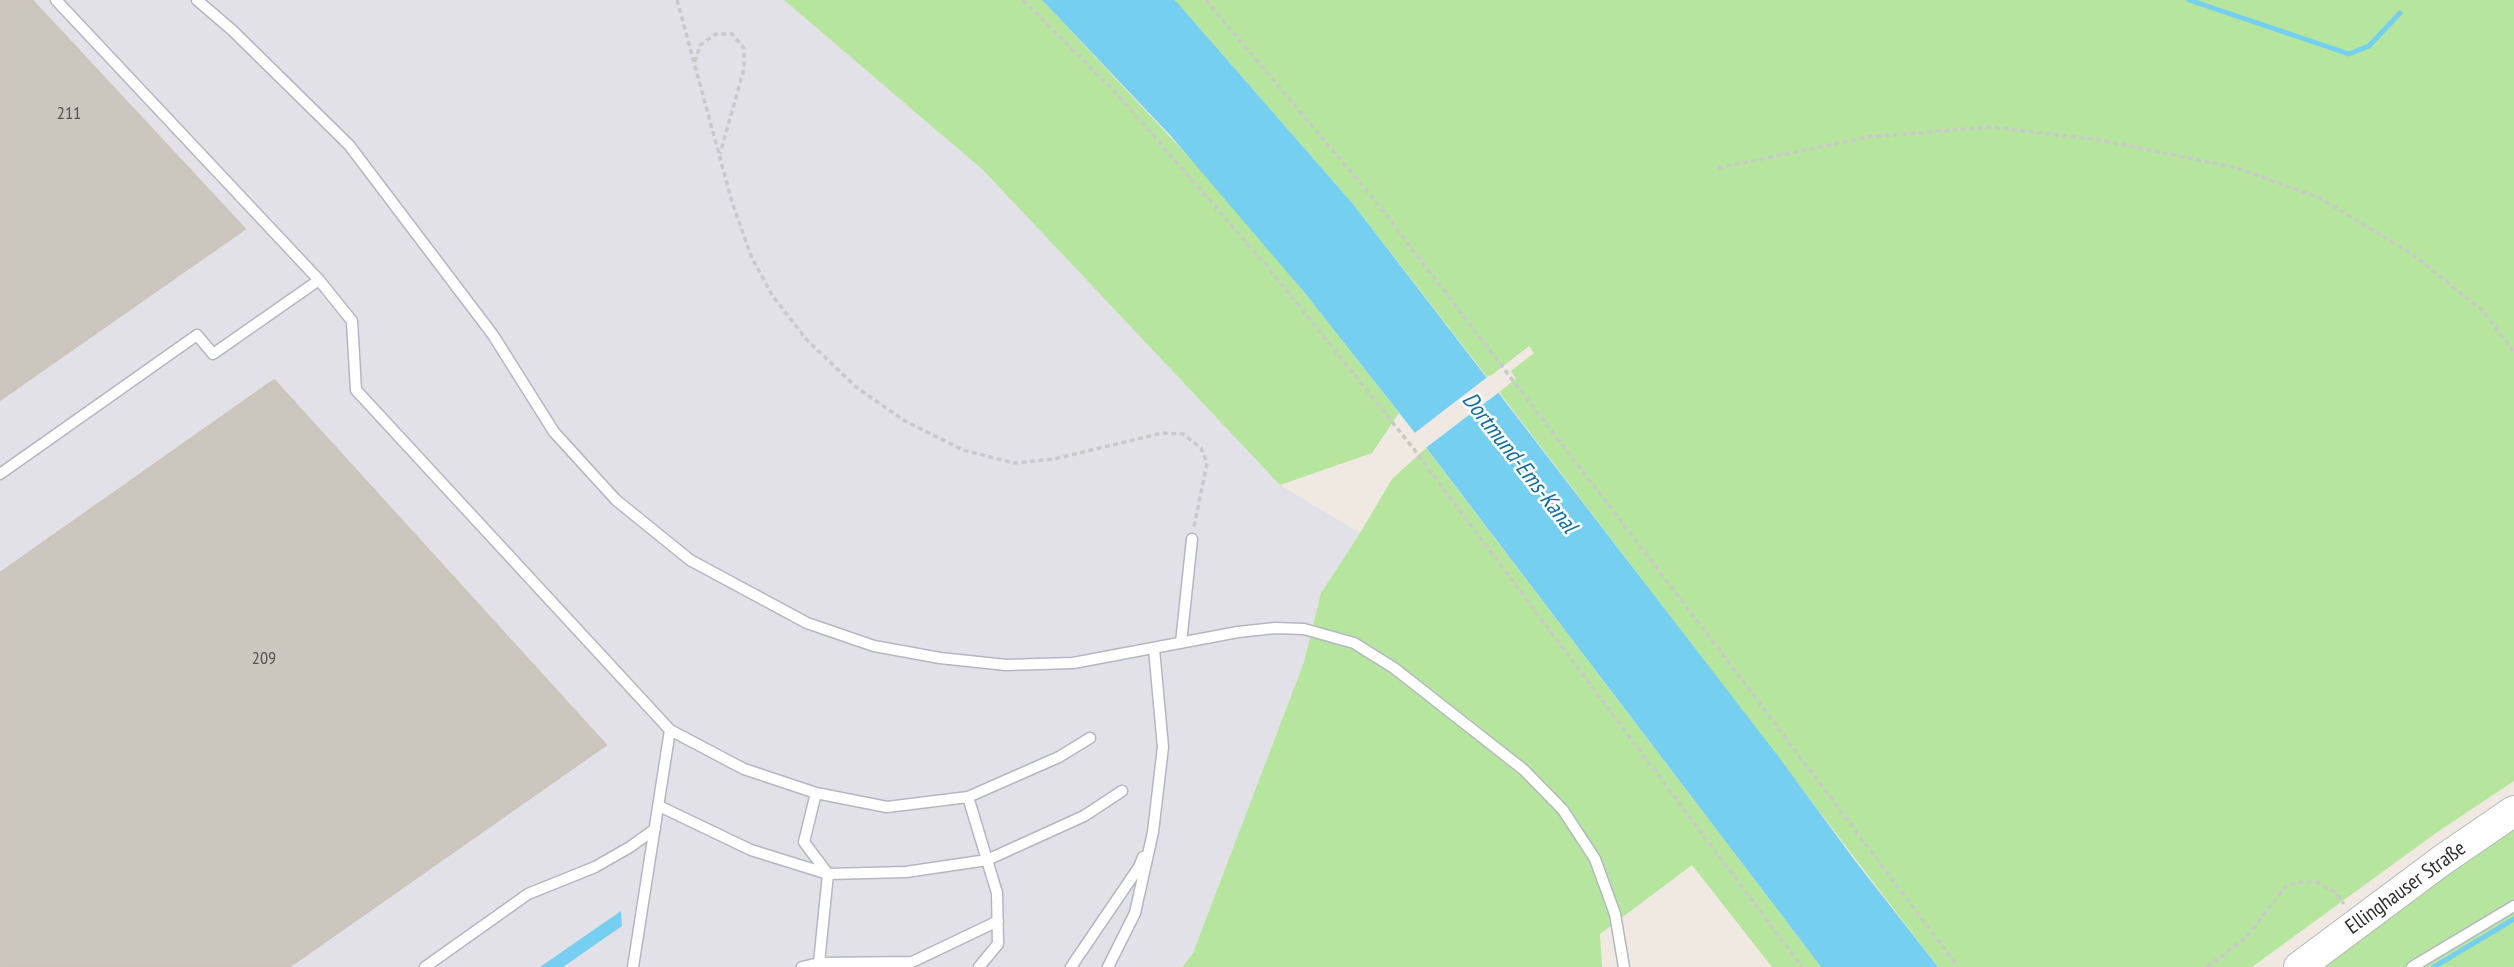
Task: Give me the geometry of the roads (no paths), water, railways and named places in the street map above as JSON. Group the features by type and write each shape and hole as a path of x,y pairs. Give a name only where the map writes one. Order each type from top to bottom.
{"main road":[{"name":"Ellinghauser Straße","path":"2299,967 2514,811"}],"lane":[{"path":"56,0 319,280 352,321 356,390 670,730 744,769 816,793 887,807 968,797 1059,757 1090,738"},
{"path":"197,0 232,30 349,145 493,335 554,432 616,500 690,560 807,623 874,646 940,658 1006,665 1073,663 1254,629 1304,629 1354,643 1394,668 1524,770 1563,810 1595,859 1615,915 1624,967"},
{"path":"0,474 197,335 213,354 319,280"},
{"path":"1181,643 1192,540"},
{"path":"1108,967 1135,913 1153,832 1163,747 1154,649"},
{"path":"633,967 670,730"},
{"path":"659,806 751,850 828,874 906,872 987,860 1084,816 1122,791"},
{"path":"816,793 804,842 828,874 819,963"},
{"path":"968,797 997,893 998,944 979,967"},
{"path":"425,967 528,894 595,867 655,829"},
{"path":"1071,967 1139,867 1153,832"},
{"path":"2412,967 2514,906"},
{"path":"802,967 819,963 912,962 998,920"}],"water":[{"name":"Dortmund-Ems-Kanal","path":"1042,0 1175,0 1353,204 1938,967 1821,967 1415,433 1304,292 1170,135"},
{"path":"621,911 622,926 563,967 540,967"}],"waterway":[{"path":"2189,0 2349,54 2369,46 2400,13"},
{"path":"2434,967 2514,919"}]}
